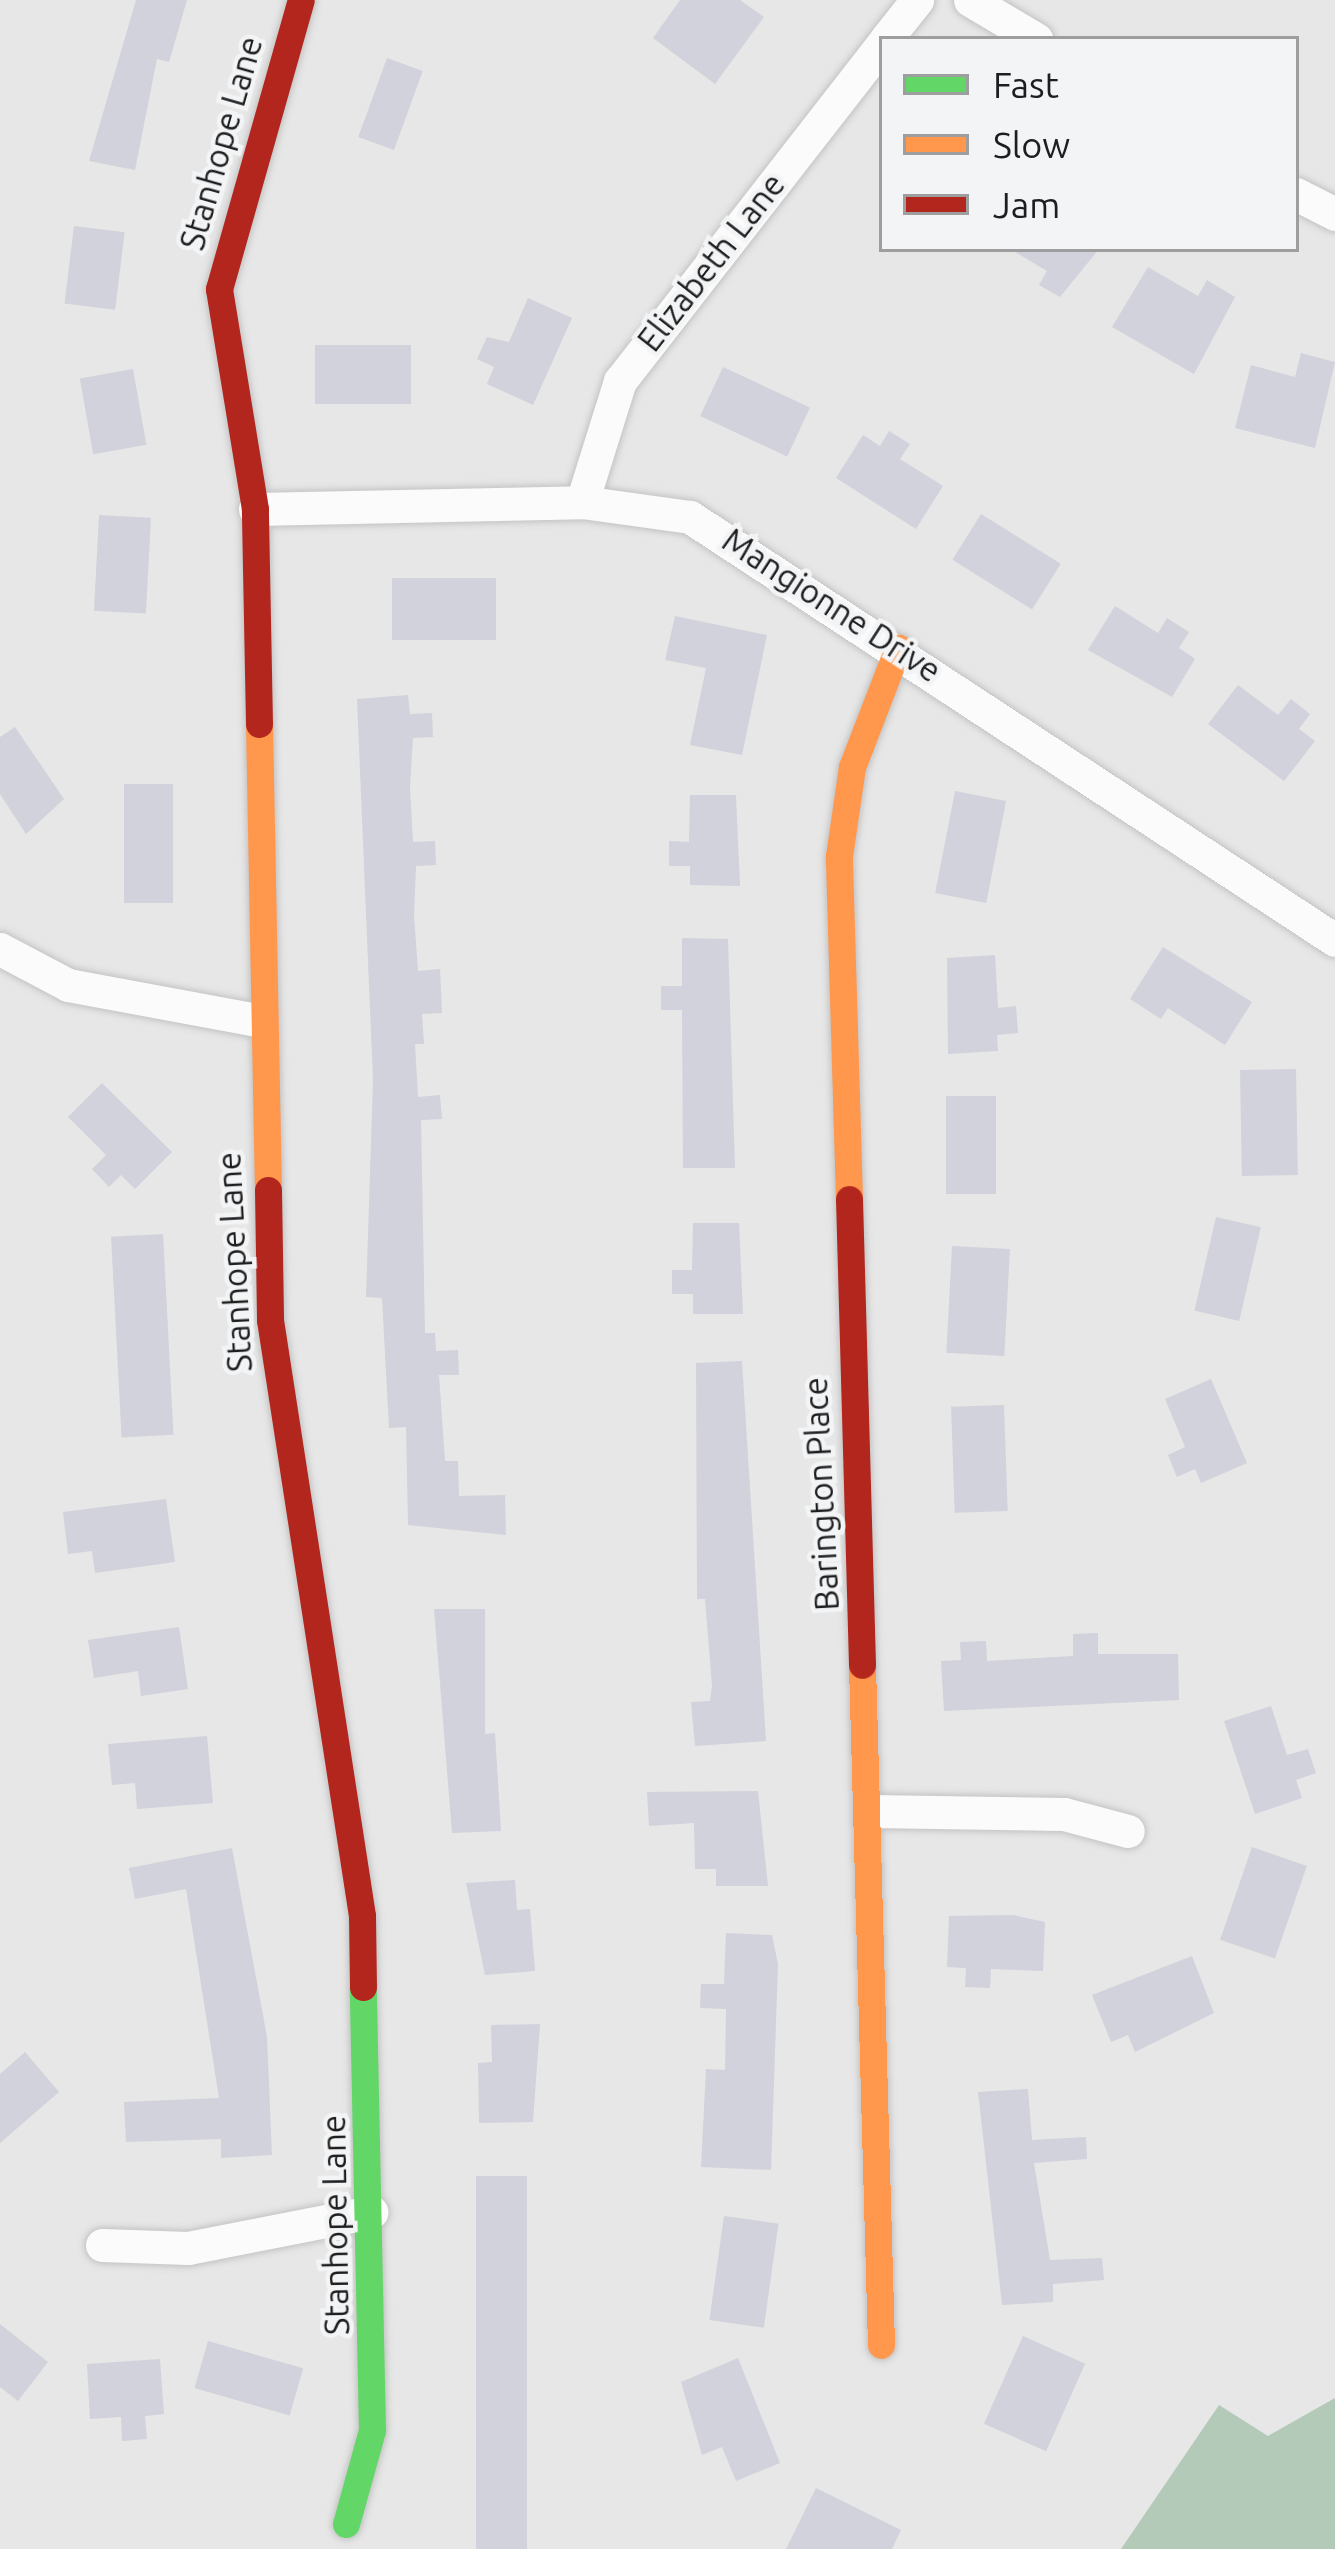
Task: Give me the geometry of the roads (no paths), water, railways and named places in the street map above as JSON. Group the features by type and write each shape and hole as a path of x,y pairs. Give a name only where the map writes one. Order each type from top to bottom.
{"street":[{"name":"Stanhope Lane","path":"301,0 221,262 255,508 257,1020 284,1452 362,1916 372,2430 346,2524"},
{"name":"Elizabeth Lane","path":"889,36 917,0"},
{"path":"970,0 1031,36"},
{"name":"Elizabeth Lane","path":"582,502 620,381 879,48"},
{"path":"1299,196 1335,214"},
{"name":"Mangionne Drive","path":"255,508 582,502 690,517 898,648 1335,940"},
{"name":"Barington Place","path":"881,2345 872,1810 851,1473 839,856 852,767 898,648"},
{"path":"0,949 68,985 257,1020"},
{"path":"872,1810 1064,1814 1128,1831"},
{"path":"102,2245 188,2248 371,2212"}]}
